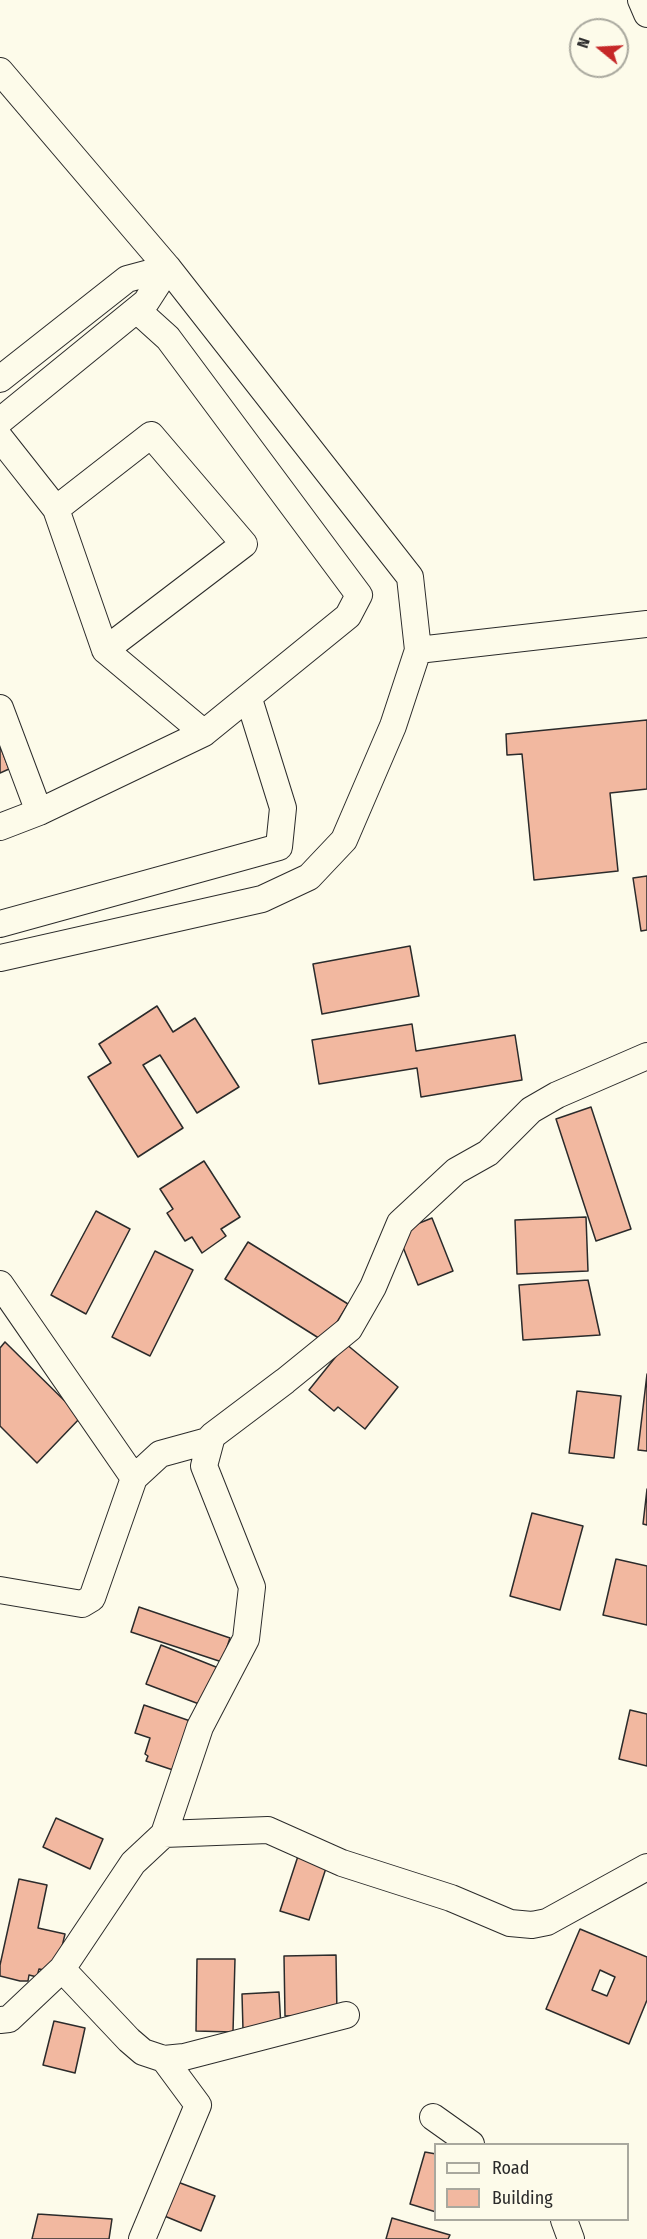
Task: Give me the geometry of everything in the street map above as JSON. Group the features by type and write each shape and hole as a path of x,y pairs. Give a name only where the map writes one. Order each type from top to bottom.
{"street":[{"path":"641,0 647,14"},
{"path":"0,71 168,268 410,577 418,650 393,726 344,840 309,877 262,899 0,958"},
{"path":"0,421 146,302 168,268"},
{"path":"0,378 126,279 168,268"},
{"path":"0,827 39,812 204,733 249,699 348,616 359,595 168,338 136,310"},
{"path":"56,508 151,435 244,544 105,650"},
{"path":"0,438 56,508 105,650 204,733"},
{"path":"418,650 647,624"},
{"path":"0,924 279,847 283,808 249,699"},
{"path":"0,708 39,812"},
{"path":"0,2020 9,2019 62,1969 134,1863 164,1834 200,1727 246,1640 252,1587 204,1466 212,1436 349,1329 374,1287 400,1223 456,1171 488,1153 531,1110 557,1095 647,1056"},
{"path":"0,1284 134,1478"},
{"path":"0,1590 82,1604 92,1598 134,1478 160,1454 211,1440"},
{"path":"164,1834 268,1830 342,1863 450,1898 510,1923 532,1925 547,1922 647,1867"},
{"path":"62,1969 142,2052 164,2059 184,2057 346,2015"},
{"path":"142,2239 198,2105 164,2059"},
{"path":"433,2117 468,2143"},
{"path":"564,2221 571,2239"}],"building":[{"path":"647,720 647,789 610,793 618,871 534,880 522,754 507,755 506,734"},
{"path":"0,746 9,769 0,773"},
{"path":"647,876 647,930 641,931 633,878"},
{"path":"410,946 419,996 322,1014 313,964"},
{"path":"157,1006 173,1032 195,1018 239,1087 197,1113 160,1055 143,1065 183,1128 138,1157 88,1077 111,1063 99,1044"},
{"path":"412,1024 416,1051 515,1035 522,1080 421,1097 417,1068 319,1084 312,1040"},
{"path":"591,1107 631,1229 596,1241 556,1119"},
{"path":"204,1161 240,1217 221,1229 226,1236 202,1253 192,1237 185,1241 167,1213 173,1209 160,1189"},
{"path":"96,1211 130,1229 86,1314 51,1295"},
{"path":"586,1217 588,1271 517,1274 515,1220"},
{"path":"432,1218 453,1271 418,1285 397,1232"},
{"path":"248,1242 348,1304 325,1342 225,1279"},
{"path":"155,1251 193,1270 150,1356 112,1337"},
{"path":"588,1280 600,1335 523,1340 519,1285"},
{"path":"5,1342 81,1417 37,1463 0,1426 0,1348"},
{"path":"346,1344 398,1387 365,1429 338,1407 334,1411 309,1390"},
{"path":"647,1374 647,1451 638,1450"},
{"path":"577,1391 621,1396 614,1458 569,1453"},
{"path":"647,1489 647,1525 643,1524"},
{"path":"532,1513 583,1526 560,1610 510,1596"},
{"path":"616,1559 647,1566 647,1625 603,1615"},
{"path":"139,1607 230,1638 222,1662 131,1632"},
{"path":"161,1645 221,1669 207,1707 146,1684"},
{"path":"144,1705 196,1723 179,1772 146,1761 148,1756 145,1754 150,1738 135,1733"},
{"path":"630,1710 647,1714 647,1766 619,1759"},
{"path":"56,1818 103,1839 90,1869 43,1847"},
{"path":"300,1850 329,1859 309,1920 280,1911"},
{"path":"19,1879 47,1885 38,1928 65,1934 56,1972 39,1969 37,1977 29,1975 28,1981 0,1976 0,1965"},
{"path":"580,1929 647,1957 647,2000 629,2044 546,2009","holes":["600,1970 615,1977 607,1996 592,1990"]},
{"path":"336,1955 337,2015 285,2016 284,1956"},
{"path":"197,1959 235,1959 233,2032 196,2031"},
{"path":"279,1992 281,2028 243,2030 242,1994"},
{"path":"54,2021 85,2028 75,2073 43,2065"},
{"path":"425,2152 434,2154 434,2211 410,2204"},
{"path":"175,2181 215,2196 201,2231 162,2215"},
{"path":"38,2214 112,2219 109,2239 32,2239"},
{"path":"392,2218 450,2235 448,2239 386,2239"}]}
